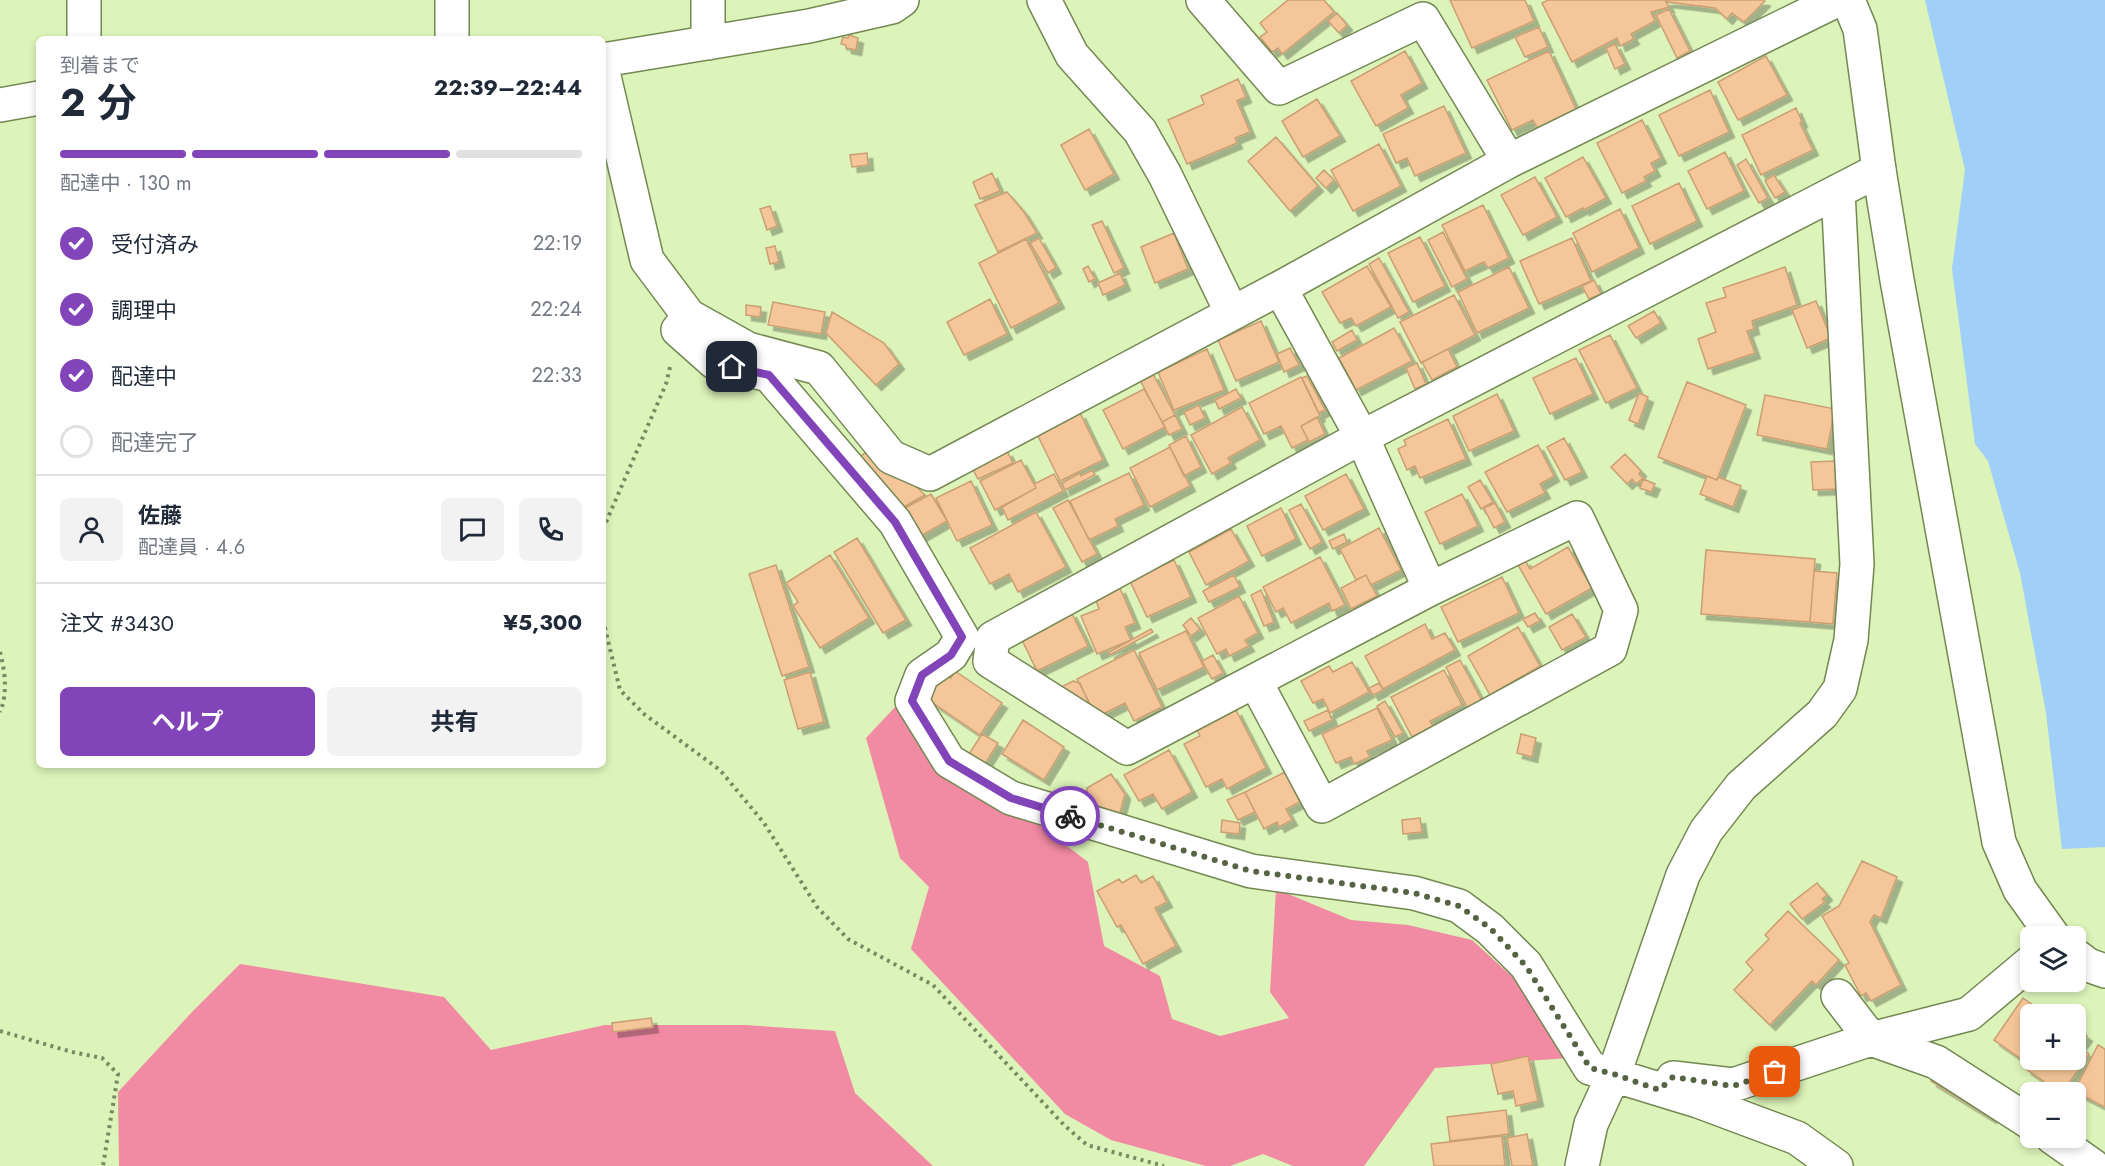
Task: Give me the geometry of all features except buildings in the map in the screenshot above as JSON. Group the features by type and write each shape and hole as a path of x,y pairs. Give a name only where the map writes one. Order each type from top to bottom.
{"street":[{"path":"84,0 84,36"},
{"path":"452,0 452,36"},
{"path":"708,0 708,43"},
{"path":"606,60 809,26 892,7 902,0"},
{"path":"1044,0 1072,55 1140,131 1165,175 1232,313"},
{"path":"1203,0 1279,88 1423,19 1509,161"},
{"path":"683,323 748,349 819,368 891,457 930,474 1280,288 1509,161 1837,0"},
{"path":"1848,0 1860,29 1879,170 1999,842 2020,890 2046,926"},
{"path":"606,85 647,260 683,323 714,362 769,375 895,522 977,638 990,661 1127,748 1430,589 1577,518 1621,610 1610,650 1322,806 1255,681"},
{"path":"0,105 36,99"},
{"path":"1836,1166 1797,1138 1698,1101 1590,1068 1526,966 1490,928 1459,906 1414,893 1251,871 1011,798 949,761 912,701 922,675 977,638 1879,170"},
{"path":"1582,1166 1591,1125 1614,1074 1683,875 1706,831 1741,786 1822,714 1840,689 1851,640 1857,564 1838,191"},
{"path":"1280,288 1362,437 1430,589"},
{"path":"2086,964 2105,971"},
{"path":"1659,1090 1673,1077 1733,1086 1871,1040 1969,1014 2020,971"},
{"path":"1838,996 1871,1040 1936,1062 2020,1116"},
{"path":"2068,1148 2093,1166"}],"path":[{"path":"606,523 666,384 683,323"},
{"path":"606,632 620,690 644,714 720,770 764,823 817,907 848,939 933,985 1064,1125 1087,1144 1164,1166"},
{"path":"0,652 4,669 4,702 0,712"},
{"path":"0,1031 72,1052 102,1058 118,1074 103,1166"}],"shaded area":[{"path":"896,706 933,755 976,795 1037,823 1088,862 1104,946 1160,976 1172,1019 1220,1036 1289,1018 1270,992 1276,889 1351,920 1408,925 1472,940 1528,991 1568,1058 1435,1068 1364,1166 1293,1166 1263,1154 1230,1166 1206,1166 1111,1140 1065,1114 911,949 929,887 900,858 866,738"},
{"path":"240,964 444,997 491,1050 605,1025 745,1025 835,1031 855,1093 933,1166 119,1166 118,1092"}],"water":[{"path":"1925,0 2105,0 2105,847 2062,849 2046,713 2020,573 1988,461 1975,444 1952,269 1965,170"}],"way so far":[{"path":"1070,816 1251,871 1414,893 1459,906 1490,928 1526,966 1590,1068 1659,1090 1673,1077 1733,1086 1775,1072"}],"route":[{"path":"732,367 769,375 895,522 962,637 951,655 922,675 912,701 949,761 1011,798 1070,816"}]}
